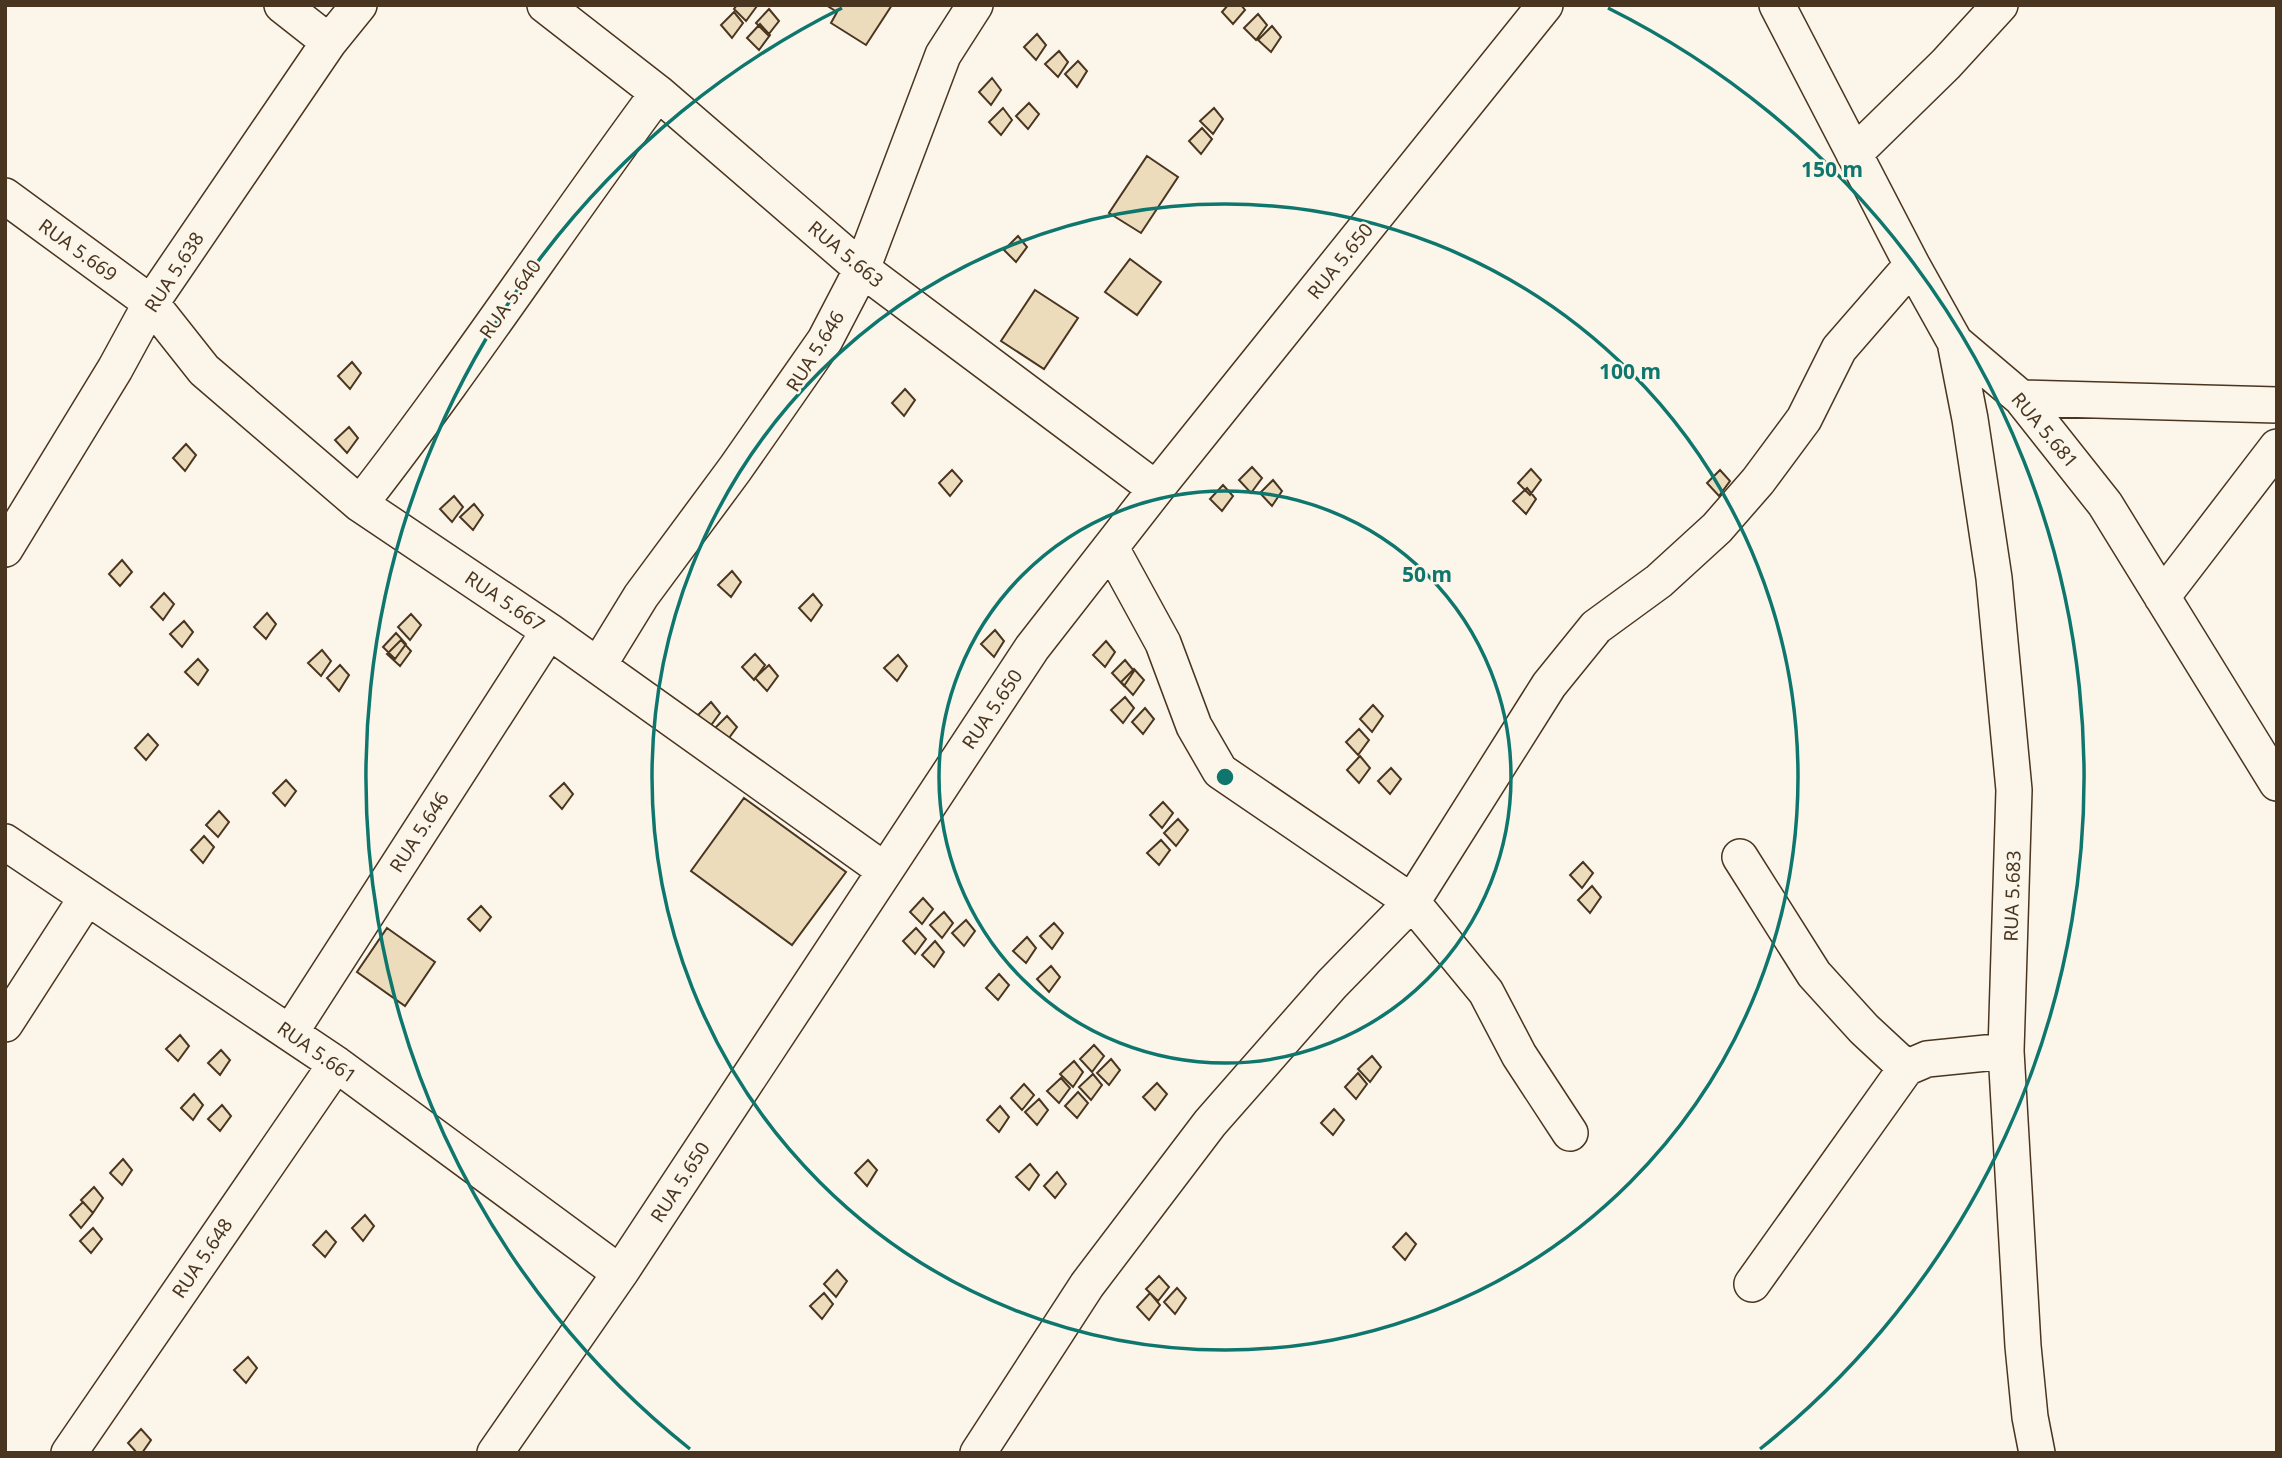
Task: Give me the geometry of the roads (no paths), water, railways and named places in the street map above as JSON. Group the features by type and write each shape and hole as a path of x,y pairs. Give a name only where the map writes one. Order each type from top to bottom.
{"street":[{"path":"282,5 329,42"},
{"name":"RUA 5.638","path":"5,549 115,369 151,303 329,42 359,5"},
{"name":"RUA 5.663","path":"545,5 658,93 862,270 1156,489"},
{"name":"RUA 5.646","path":"598,666 641,596 735,469 825,340 862,270 943,55 975,5"},
{"name":"RUA 5.650","path":"495,1453 620,1273 1032,648 1156,489 1545,5"},
{"name":"RUA 5.681","path":"1777,5 1955,342 2021,398 2105,504 2277,783"},
{"path":"1854,155 1946,64 2000,5"},
{"name":"RUA 5.640","path":"360,505 658,93"},
{"name":"RUA 5.669","path":"5,196 151,303"},
{"path":"978,1453 1087,1284 1210,1123 1332,984 1412,902 1549,685 1596,627 1659,581 1734,509 1804,419 1839,349 1912,265"},
{"name":"RUA 5.667","path":"151,303 204,370 360,505 549,631 884,870"},
{"name":"RUA 5.683","path":"1955,342 1970,419 1994,578 2014,790 2006,1051 2023,1346 2030,1417 2037,1453"},
{"path":"2021,398 2277,405"},
{"path":"2162,597 2277,447"},
{"path":"1111,548 1163,643 1194,726 1220,771 1412,902 1486,992 1519,1055 1570,1133"},
{"name":"RUA 5.646","path":"290,1033 549,631"},
{"name":"RUA 5.661","path":"5,842 336,1064 620,1273"},
{"path":"1740,858 1814,974 1864,1029 1906,1068"},
{"path":"5,1024 87,897"},
{"path":"1752,1284 1906,1068 1927,1059 2006,1051"},
{"name":"RUA 5.648","path":"69,1453 336,1064"}]}
